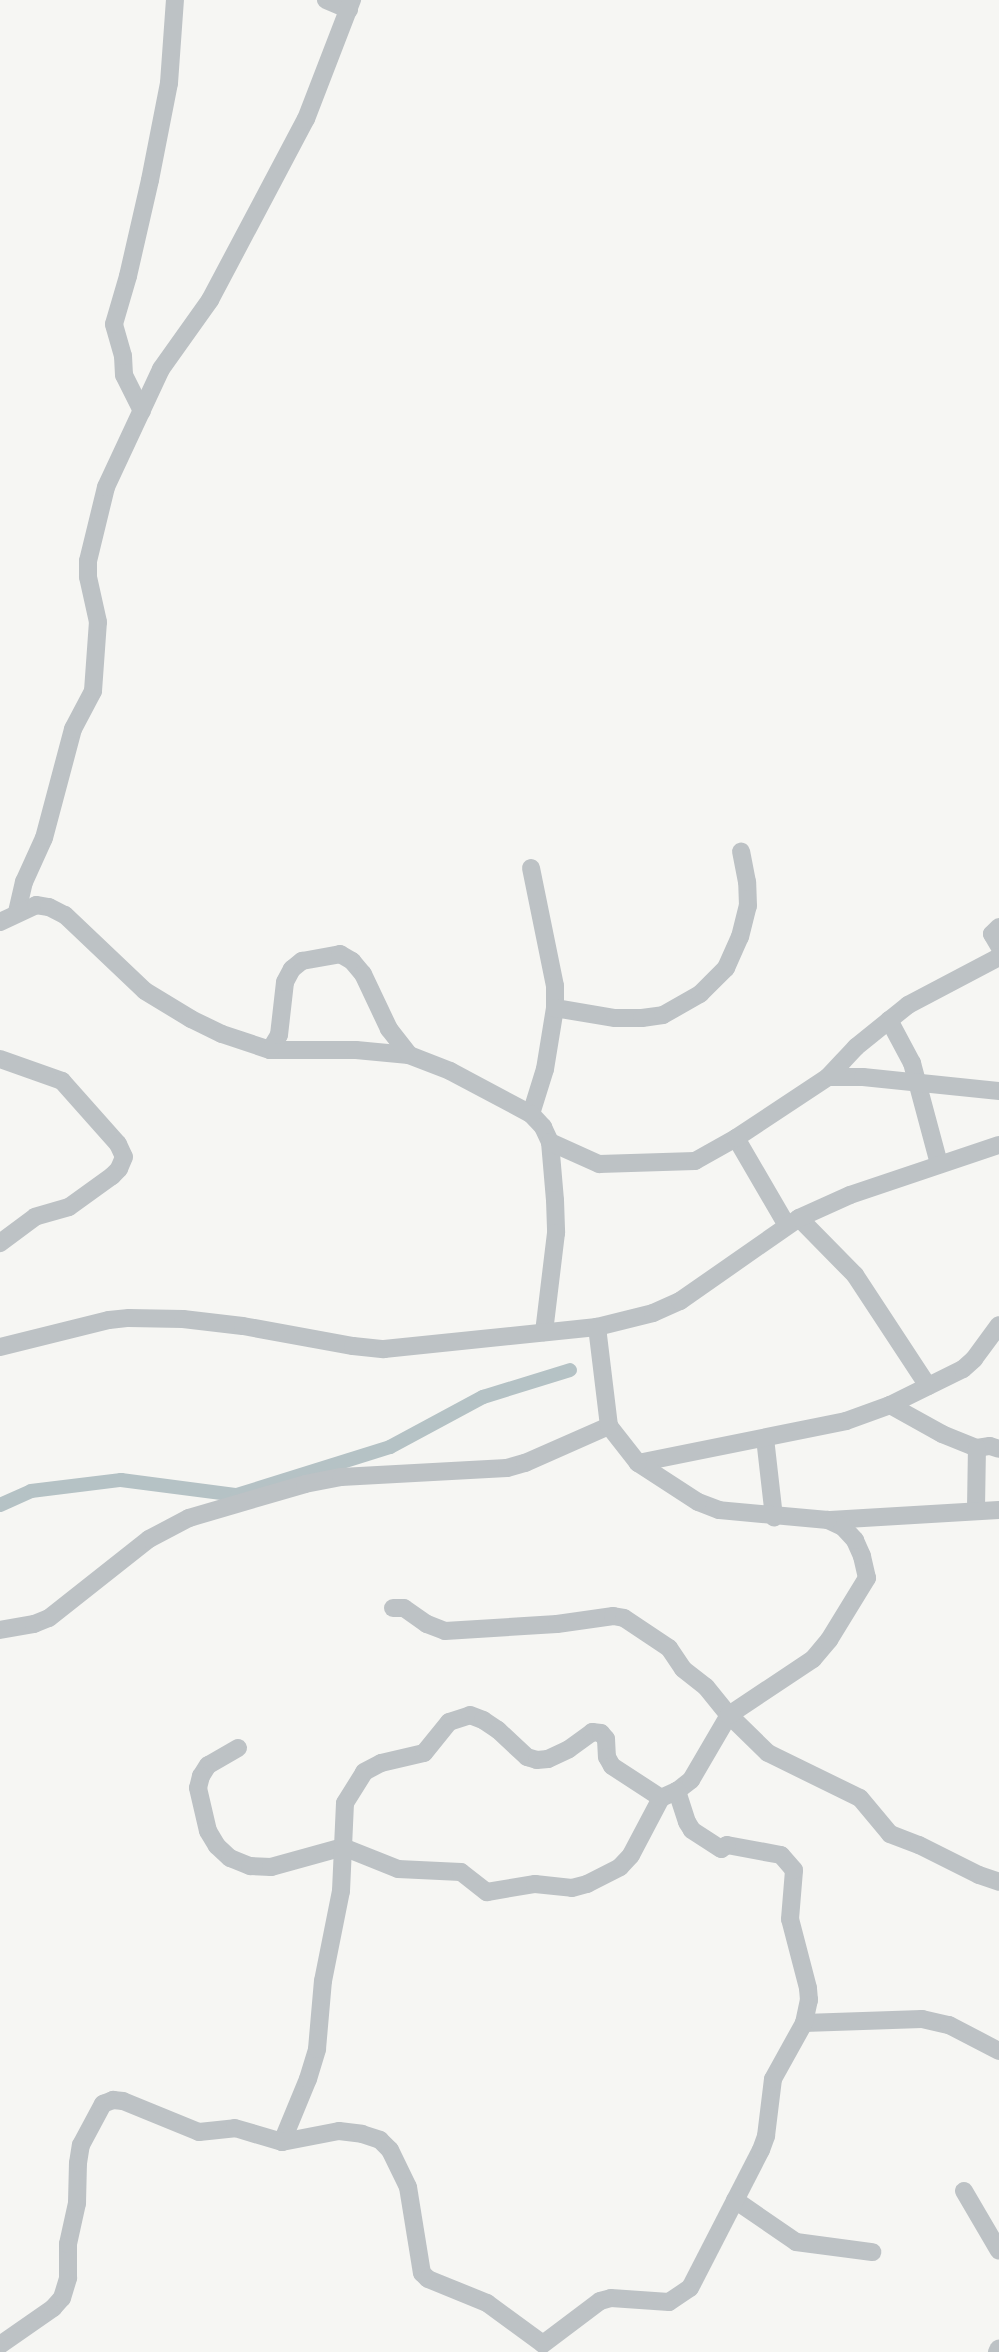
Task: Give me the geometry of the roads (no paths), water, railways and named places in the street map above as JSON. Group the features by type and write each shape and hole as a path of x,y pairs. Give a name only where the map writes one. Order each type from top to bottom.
{"street":[{"path":"142,411 124,375 123,356 114,324 153,170 169,83 175,0"},
{"path":"17,912 24,882 44,838 73,729 93,691 98,622 88,577 90,552 105,487 161,369 210,300 306,119 350,5 326,0"},
{"path":"555,1008 615,1018 642,1018 663,1015 700,994 726,968 740,937 748,906 747,882 741,852"},
{"path":"531,868 554,971 555,1008 545,1069 531,1114"},
{"path":"0,922 36,905 49,907 65,915 145,991 190,1019 222,1034 270,1050 356,1050 409,1055 450,1071 531,1114 543,1127 550,1142 556,1233 544,1332"},
{"path":"999,927 992,934 999,946"},
{"path":"270,1050 279,1035 285,982 292,969 302,961 340,954 352,961 363,974 389,1029 409,1055"},
{"path":"550,1142 599,1164 687,1162 702,1158 828,1077 856,1047 908,1005 999,957"},
{"path":"889,1020 909,1056 919,1084 939,1164"},
{"path":"0,1059 62,1081 118,1144 124,1157 119,1169 112,1176 69,1208 35,1217 0,1243"},
{"path":"828,1077 862,1077 999,1091"},
{"path":"736,1138 793,1221 855,1275 928,1386"},
{"path":"0,1347 109,1320 129,1318 183,1319 243,1326 352,1346 384,1349 597,1327 653,1313 680,1301 793,1221 850,1196 999,1145"},
{"path":"638,1463 846,1421 890,1405 963,1369 974,1359 999,1325"},
{"path":"597,1327 609,1426 638,1463 698,1502 719,1510 774,1517 828,1520 976,1509 999,1510"},
{"path":"890,1405 942,1434 978,1448 990,1446 999,1449"},
{"path":"0,1630 34,1624 49,1618 149,1539 189,1518 305,1484 341,1477 507,1468 525,1463 609,1426"},
{"path":"765,1438 774,1517"},
{"path":"976,1509 978,1448"},
{"path":"238,1748 208,1765 201,1776 198,1788 208,1831 217,1846 230,1858 250,1866 271,1867 343,1847 398,1869 461,1872 487,1892 535,1884 572,1888 587,1884 620,1867 631,1855 669,1795 691,1780 729,1715 813,1659 829,1640 867,1578 862,1556 855,1540 843,1527 828,1520"},
{"path":"393,1608 404,1608 427,1624 445,1631 557,1624 613,1616 624,1618 669,1648 683,1669 706,1687 729,1715 768,1753 860,1798 890,1834 999,1882"},
{"path":"0,2345 53,2308 62,2298 68,2278 68,2244 78,2203 78,2163 81,2145 103,2104 113,2100 123,2101 199,2132 235,2128 282,2142 339,2131 362,2134 380,2140 390,2150 408,2187 422,2273 428,2279 486,2303 543,2348 600,2301 611,2298 669,2302 679,2298 690,2288 766,2136 773,2079 804,2023 809,2000 808,1988 790,1919 794,1870 781,1855 727,1845 721,1849 692,1830 669,1795 612,1766 606,1739 601,1733 592,1732 569,1749 548,1759 537,1761 527,1757 483,1720 470,1715 449,1722 424,1753 381,1763 364,1772 345,1803 341,1891 323,1981 317,2049 308,2079 282,2142"},
{"path":"804,2023 922,2019 950,2025 999,2050"},
{"path":"964,2191 999,2251"},
{"path":"735,2200 796,2242 872,2252"}],"waterway":[{"path":"0,1505 31,1491 121,1480 237,1495 390,1447 483,1397 570,1370"}]}
